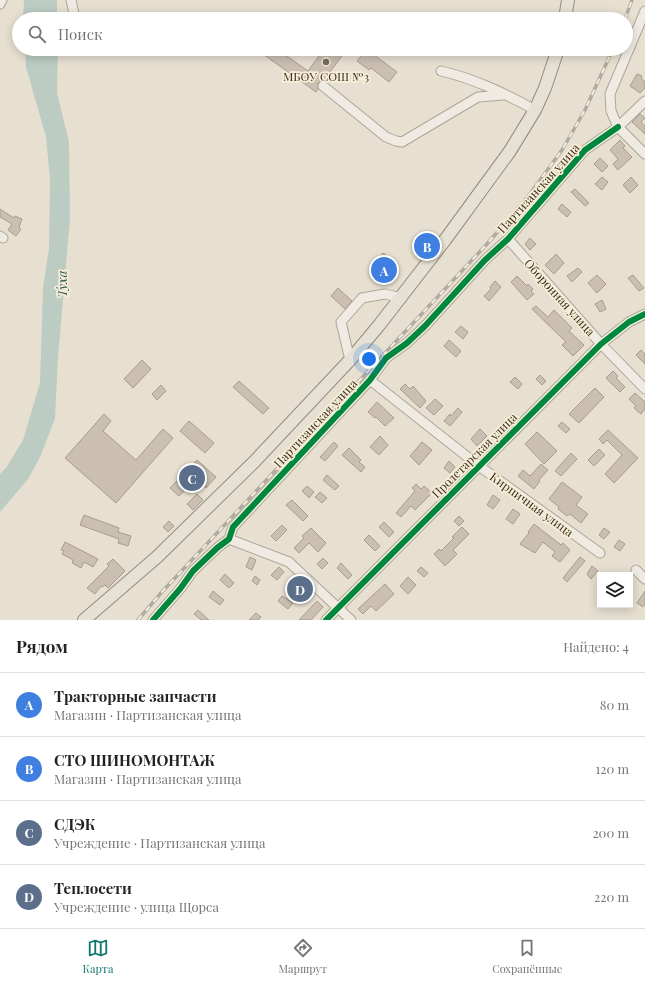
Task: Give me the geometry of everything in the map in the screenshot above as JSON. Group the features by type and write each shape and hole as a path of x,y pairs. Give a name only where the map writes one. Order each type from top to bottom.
{"main road":[{"path":"566,12 568,0"},
{"name":"Партизанская улица","path":"84,620 157,557 244,472 350,360 402,298 510,151 535,110 545,88 556,56"}],"street":[{"path":"0,4 2,0"},
{"path":"71,0 73,12"},
{"path":"633,39 645,11"},
{"path":"626,56 610,94 610,111 618,126 645,154"},
{"path":"441,71 464,76 488,86 535,110"},
{"path":"322,86 386,137 402,142 478,97 503,94"},
{"name":"Партизанская улица","path":"153,620 180,589 193,571 228,539 233,527 370,380 386,358 407,343 425,326 485,260 508,239 585,150 618,126 645,101"},
{"name":"Оборонная улица","path":"508,239 601,344 645,389"},
{"path":"350,360 341,322 362,298 385,294 402,298"},
{"name":"Пролетарская улица","path":"326,620 601,344 629,322 645,314"},
{"name":"Кирпичная улица","path":"370,380 479,466 600,553"},
{"path":"228,539 289,562 351,620"},
{"path":"636,570 645,579"}],"water":[{"path":"24,0 57,0 57,12 23,12"},
{"name":"Туха","path":"25,56 58,56 57,93 69,142 70,219 58,357 55,419 40,457 28,479 0,512 0,474 6,468 23,440 40,383 43,288 49,248 50,179 46,137 26,67"}],"building":[{"name":"МБОУ СОШ №3","path":"266,56 287,56 308,71 319,56 342,56 324,80 318,83 318,89 316,92"},
{"path":"361,56 375,56 397,72 389,82 371,68 369,70 357,61"},
{"path":"637,74 642,76 641,78 645,82 645,88 640,93 630,86"},
{"path":"640,114 645,118 641,122 645,126 645,134 632,122"},
{"path":"620,140 625,146 623,148 632,157 618,170 613,164 618,159 610,150"},
{"path":"600,158 608,166 602,172 594,164"},
{"path":"602,177 608,182 602,190 595,184"},
{"path":"631,177 638,185 630,193 623,185"},
{"path":"575,189 589,203 585,206 571,192"},
{"path":"562,204 571,212 567,217 558,209"},
{"path":"0,209 14,218 15,216 22,219 19,227 21,229 16,236 8,230 12,224 0,217"},
{"path":"530,238 536,244 530,250 525,244"},
{"path":"383,253 393,260 386,268 389,269 385,274 374,266"},
{"path":"556,254 564,263 554,274 545,265"},
{"path":"578,268 582,272 572,282 567,276"},
{"path":"597,275 606,284 597,293 588,283"},
{"path":"633,275 644,288 639,291 628,278"},
{"path":"517,276 527,286 528,284 533,289 531,291 534,294 527,300 511,282"},
{"path":"495,281 501,287 489,301 484,296 491,289 490,287"},
{"path":"338,288 352,301 345,309 331,296"},
{"path":"602,300 606,309 600,312 595,304"},
{"path":"536,306 548,317 554,310 572,328 569,331 584,345 573,356 562,345 566,342 532,309"},
{"path":"461,326 468,332 463,339 455,332"},
{"path":"449,340 461,351 456,357 444,346"},
{"path":"641,350 645,354 645,364 636,355"},
{"path":"142,360 151,369 133,388 124,379"},
{"path":"613,371 618,376 616,378 625,387 620,392 606,378"},
{"path":"540,375 546,381 542,385 536,379"},
{"path":"515,377 522,384 518,389 510,382"},
{"path":"239,381 269,408 263,414 233,387"},
{"path":"405,384 410,389 413,386 426,401 420,408 400,389"},
{"path":"161,385 166,391 157,400 152,394"},
{"path":"595,388 604,397 579,423 569,414"},
{"path":"635,393 645,402 645,409 641,414 634,408 636,406 629,399"},
{"path":"435,399 443,406 434,415 426,408"},
{"path":"377,402 394,418 385,426 376,417 375,418 368,412"},
{"path":"458,408 462,412 450,426 444,421"},
{"path":"104,414 111,421 103,431 136,460 163,429 173,438 116,503 65,458"},
{"path":"189,421 214,443 205,453 180,431"},
{"path":"562,422 570,429 566,433 558,426"},
{"path":"480,429 487,436 477,446 471,439"},
{"path":"608,430 638,458 614,483 605,474 622,455 607,440 603,444 599,439"},
{"path":"537,432 557,451 544,464 525,444"},
{"path":"380,436 388,445 379,455 370,447"},
{"path":"334,442 338,446 325,461 320,457"},
{"path":"422,442 432,450 419,465 410,456"},
{"path":"349,448 361,460 359,462 365,467 361,472 342,455"},
{"path":"599,449 605,455 594,466 588,460"},
{"path":"571,453 577,459 561,476 555,471"},
{"path":"197,460 216,477 206,488 196,478 179,496 170,488"},
{"path":"449,461 455,467 450,473 444,468"},
{"path":"541,464 548,470 539,480 540,481 534,489 518,476 523,470 530,476"},
{"path":"327,475 339,486 335,490 323,480"},
{"path":"562,482 582,497 576,505 588,514 581,523 570,514 567,516 549,499"},
{"path":"416,484 421,489 424,486 432,493 415,510 411,506 401,517 396,513 415,491 412,488"},
{"path":"307,486 314,492 309,498 302,491"},
{"path":"320,492 327,498 322,503 315,497"},
{"path":"197,494 203,500 193,510 187,504"},
{"path":"493,495 500,500 493,509 487,505"},
{"path":"292,500 308,516 303,521 286,505"},
{"path":"513,509 520,514 513,524 506,519"},
{"path":"84,515 119,528 118,532 131,536 128,546 118,543 119,539 80,525"},
{"path":"459,516 464,521 459,526 454,521"},
{"path":"169,521 174,526 168,532 163,527"},
{"path":"384,522 394,532 389,537 379,527"},
{"path":"534,524 561,545 563,543 570,550 560,562 552,556 555,552 543,542 535,553 520,544"},
{"path":"282,525 287,530 276,541 271,536"},
{"path":"462,527 469,534 453,550 457,554 445,566 434,554 439,549 441,551 454,538 452,537"},
{"path":"311,528 326,543 318,552 309,543 299,553 294,548 304,538 302,536"},
{"path":"604,528 610,532 604,539 599,535"},
{"path":"369,535 380,546 375,551 364,540"},
{"path":"619,540 625,544 620,551 614,547"},
{"path":"65,542 98,559 93,567 84,562 81,568 72,563 73,560 62,554 64,551 61,550"},
{"path":"250,557 256,560 252,570 246,567"},
{"path":"580,557 585,561 567,582 563,578"},
{"path":"323,558 328,563 322,569 317,564"},
{"path":"113,559 125,571 108,588 105,585 102,587 101,586 95,594 87,588 109,566 107,564"},
{"path":"341,563 352,575 348,579 337,568"},
{"path":"592,566 598,571 591,579 587,574"},
{"path":"279,567 284,572 277,580 271,575"},
{"path":"421,567 428,573 424,577 417,571"},
{"path":"225,574 234,583 229,588 220,580"},
{"path":"255,576 260,580 257,585 252,581"},
{"path":"408,577 416,585 408,594 400,586"},
{"path":"293,581 304,589 296,598 287,590"},
{"path":"385,584 394,594 376,611 371,606 363,614 358,609"},
{"path":"213,591 224,600 220,605 209,597"},
{"path":"645,591 645,604 643,607 637,603"},
{"path":"282,596 293,603 288,609 278,601"},
{"path":"317,601 323,607 311,620 299,620"},
{"path":"198,610 209,620 201,620 194,614"},
{"path":"256,613 261,617 258,620 249,620"}],"railway":[{"path":"628,12 632,0"},
{"path":"138,620 161,593 487,244 527,198 562,150 585,110 610,56"}],"cycle path":[{"path":"153,620 180,589 193,571 217,548 229,539 233,527 370,380 386,358 407,343 425,326 485,260 508,239 585,150 618,127"},
{"path":"326,620 601,344 629,322 645,314"}],"place":[{"name":"МБОУ СОШ №3","path":"326,62"},
{"name":"СТО ШИНОМОНТАЖ","path":"427,246"},
{"name":"Тракторные запчасти","path":"384,270"},
{"name":"СДЭК","path":"192,478"},
{"name":"Теплосети","path":"300,589"}]}
